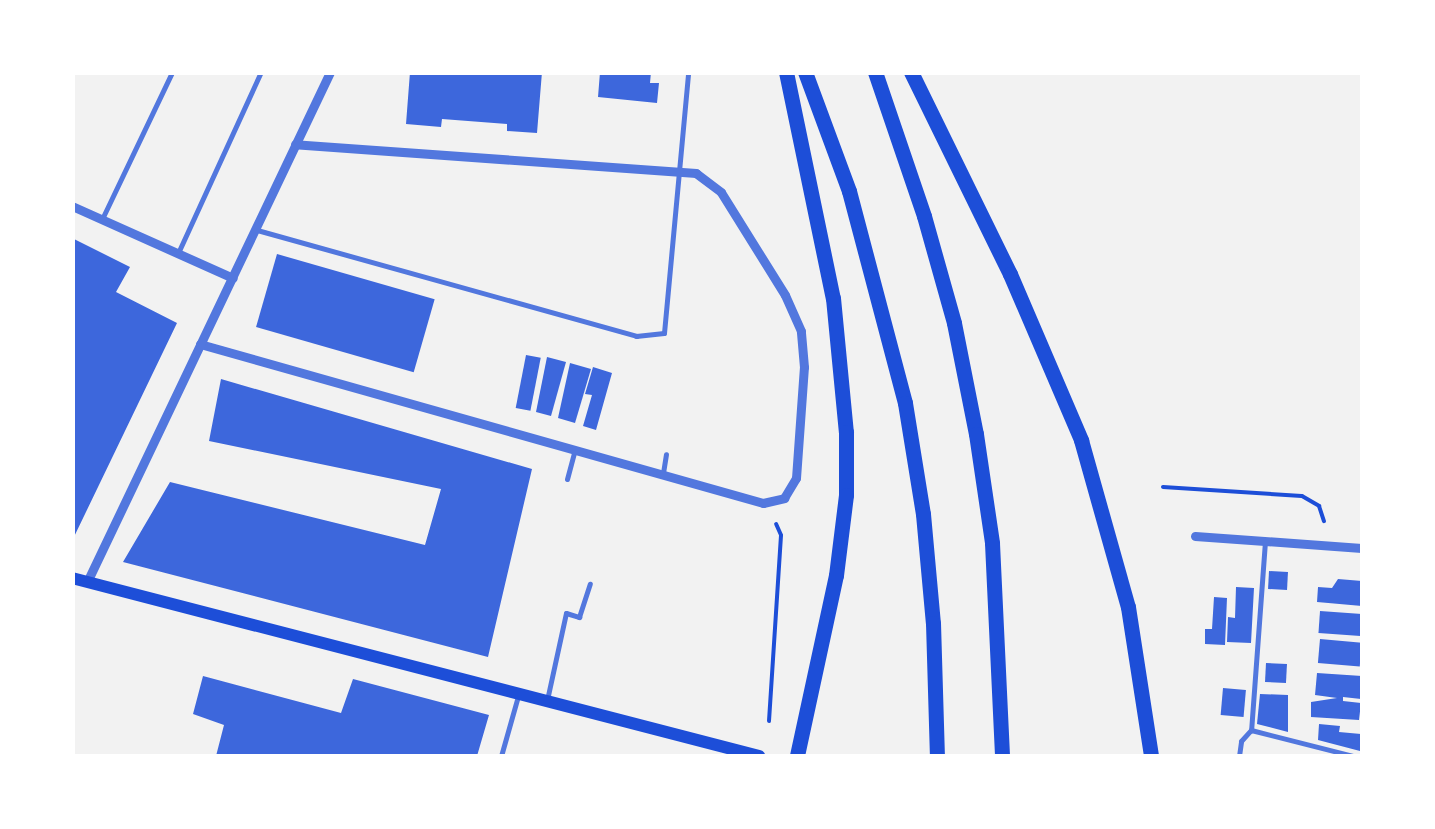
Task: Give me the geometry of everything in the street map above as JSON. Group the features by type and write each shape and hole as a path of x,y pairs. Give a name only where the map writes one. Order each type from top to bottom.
{"highway":[{"path":"786,72 834,298 846,432 838,558 797,756"},
{"path":"806,72 849,191 905,403 923,514 934,622 936,756"},
{"path":"875,72 929,234 976,434 993,562 1002,756"},
{"path":"911,72 1010,274 1081,440 1128,607 1151,756"}],"main road":[{"path":"72,578 759,756"}],"street":[{"path":"87,582 330,72"},
{"path":"200,344 764,503 784,498 796,478 804,367 801,332 785,295 721,192 696,173 295,144"},
{"path":"72,206 233,278"},
{"path":"1196,536 1362,548"}],"lane":[{"path":"102,219 172,72"},
{"path":"178,253 261,72"},
{"path":"257,230 636,336 664,333 688,72"},
{"path":"567,479 574,452"},
{"path":"663,476 666,454"},
{"path":"1239,756 1240,741 1251,730 1265,541"},
{"path":"546,703 566,613 580,617 590,584"},
{"path":"501,756 518,696"},
{"path":"1251,730 1353,756"}],"path":[{"path":"1163,487 1302,496 1320,506 1324,521"},
{"path":"769,721 781,535 776,524"}],"building":[{"path":"410,72 542,72 537,133 507,131 507,124 442,119 441,127 406,124"},
{"path":"600,72 651,72 650,83 659,83 657,103 598,97"},
{"path":"72,238 130,267 116,292 177,323 72,541"},
{"path":"277,254 435,299 414,372 256,327"},
{"path":"526,355 541,358 530,411 516,408"},
{"path":"547,357 566,362 551,416 536,412"},
{"path":"570,363 591,369 575,423 558,418"},
{"path":"593,367 612,373 596,430 583,426 592,395 585,394"},
{"path":"221,379 532,469 488,657 123,562 170,482 425,545 441,489 209,441"},
{"path":"1269,571 1288,572 1287,590 1268,589"},
{"path":"1338,579 1362,581 1362,606 1317,602 1318,587 1332,588"},
{"path":"1236,587 1254,588 1251,643 1227,642 1228,617 1235,618"},
{"path":"1214,597 1227,598 1225,645 1205,644 1205,629 1212,629"},
{"path":"1320,611 1362,614 1360,636 1318,633"},
{"path":"1320,639 1362,643 1360,667 1318,663"},
{"path":"1266,663 1287,664 1286,683 1265,682"},
{"path":"1317,673 1362,676 1361,699 1343,697 1343,701 1361,703 1359,720 1311,717 1311,702 1337,698 1315,695"},
{"path":"203,676 341,713 353,679 489,715 477,756 216,756 224,725 193,714"},
{"path":"1223,688 1246,690 1244,717 1221,715"},
{"path":"1260,694 1288,695 1288,732 1257,724"},
{"path":"1319,724 1340,726 1339,732 1361,734 1360,751 1318,740"}]}
